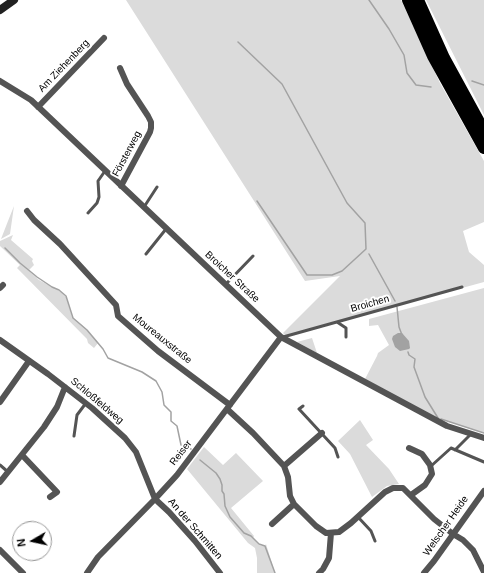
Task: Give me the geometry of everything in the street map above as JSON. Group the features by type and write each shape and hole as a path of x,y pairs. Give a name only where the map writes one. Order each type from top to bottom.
{"highway":[{"path":"408,0 433,56 484,148"},
{"path":"418,0 444,58 484,131"}],"main road":[{"path":"0,10 14,0"}],"street":[{"name":"Am Ziehenberg","path":"38,107 104,38"},
{"name":"Försterweg","path":"120,68 127,84 148,116 151,128 121,186"},
{"name":"Broicher Straße","path":"0,81 16,90 38,107 281,337 447,426 484,438"},
{"name":"Moureauxstraße","path":"27,211 34,220 60,244 116,305 118,316 158,351 229,407 284,466"},
{"name":"Reiser","path":"87,573 98,557 155,499 181,470 281,337"},
{"name":"Schloßfeldweg","path":"0,340 86,403 131,444 139,458 155,499"},
{"path":"0,402 29,361"},
{"path":"0,482 44,427 55,409 65,387"},
{"path":"322,433 284,466 288,477 289,492 294,504 316,526 326,533 339,532 385,492 393,488 403,488 434,518 453,534 463,540 473,550 484,572"},
{"path":"410,448 422,454 430,466 432,474 425,485 411,495"},
{"path":"22,455 57,492 50,497"},
{"name":"Welscher Heide","path":"424,573 484,491"},
{"name":"An der Schmitten","path":"155,499 170,512 220,573"},
{"path":"272,524 294,504"},
{"path":"319,573 324,570 329,558 331,533"},
{"path":"0,550 23,573"}],"lane":[{"path":"88,213 97,203 99,197 98,182 105,171"},
{"path":"144,207 157,188"},
{"path":"146,254 166,228"},
{"path":"226,284 253,256"},
{"name":"Broichen","path":"281,337 462,287"},
{"path":"336,322 346,328 346,337"},
{"path":"74,436 77,416 86,403"},
{"path":"303,406 299,408 335,448 338,457"},
{"path":"455,450 471,434"},
{"path":"430,466 451,448 484,462"},
{"path":"0,465 8,472"},
{"path":"358,517 371,531 375,541"}],"shaded area":[{"path":"126,0 401,0 440,83 484,161 484,222 463,231 469,252 484,265 484,282 286,336 283,333 340,276 305,281"},
{"path":"426,0 484,0 484,115"},
{"path":"14,206 10,234 1,239 8,221"},
{"path":"13,235 11,240 33,259 32,261 34,265 29,270 3,248 39,280 61,292 66,297 72,317 83,326 98,343 94,348 17,268 20,265 0,246 0,241"},
{"path":"484,288 484,433 437,418 365,379 378,353 389,345 378,325 369,326 369,319"},
{"path":"398,333 402,333 409,341 409,349 400,351 395,347 392,339 393,336"},
{"path":"312,338 317,353 297,342"},
{"path":"360,420 373,440 366,445 389,469 399,484 387,486 372,497 350,454 338,441"},
{"path":"204,447 223,465 236,453 263,481 231,508 254,536 253,538 259,545 265,546 266,544 275,573 257,573 255,548 248,543 187,469"}],"waterway":[{"path":"369,0 389,29 404,55 407,73 416,85 431,87"},
{"path":"238,42 282,84 347,203 365,223 366,249 342,271 332,275 307,275 257,201"},
{"path":"472,81 484,85"},
{"path":"5,248 37,277 66,296 73,318 87,330 103,349 108,358 142,372 156,381 162,392 164,405 171,412 171,421 177,426 181,445 191,449"},
{"path":"369,254 395,301"},
{"path":"397,307 399,327 402,335"},
{"path":"408,352 409,355 415,359 414,367 425,397 438,418"},
{"path":"441,419 484,433"},
{"path":"200,460 216,473 220,479 224,494 225,506 230,517 244,533 251,536 259,544 265,546 275,573"}]}
